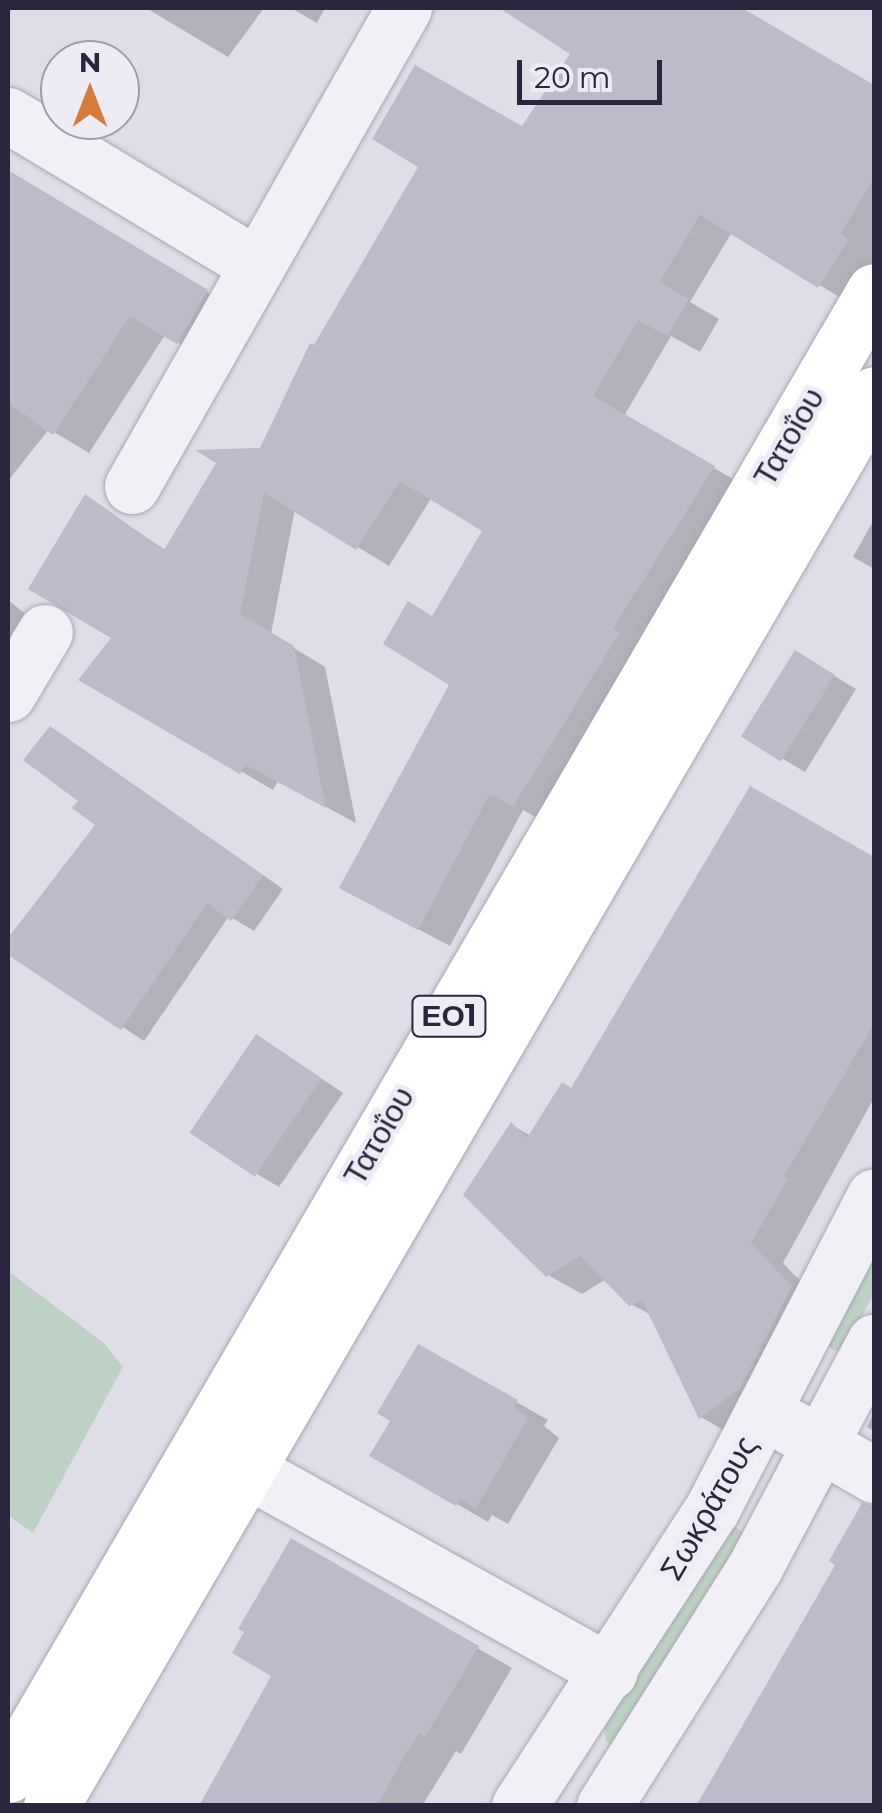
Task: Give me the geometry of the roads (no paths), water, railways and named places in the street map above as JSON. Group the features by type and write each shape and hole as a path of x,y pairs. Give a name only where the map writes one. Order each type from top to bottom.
{"main road":[{"name":"Τατοΐου","path":"8,1775 874,291"},
{"name":"Τατοΐου","path":"51,1806 874,394"}],"street":[{"path":"132,486 395,24"},
{"path":"8,114 255,264"},
{"path":"8,694 45,632"},
{"name":"Σωκράτους","path":"544,1797 610,1672 712,1510 874,1197"},
{"name":"Σωκράτους","path":"604,1806 755,1567 874,1342"},
{"path":"764,1412 874,1475"},
{"path":"248,1470 610,1672"}]}
